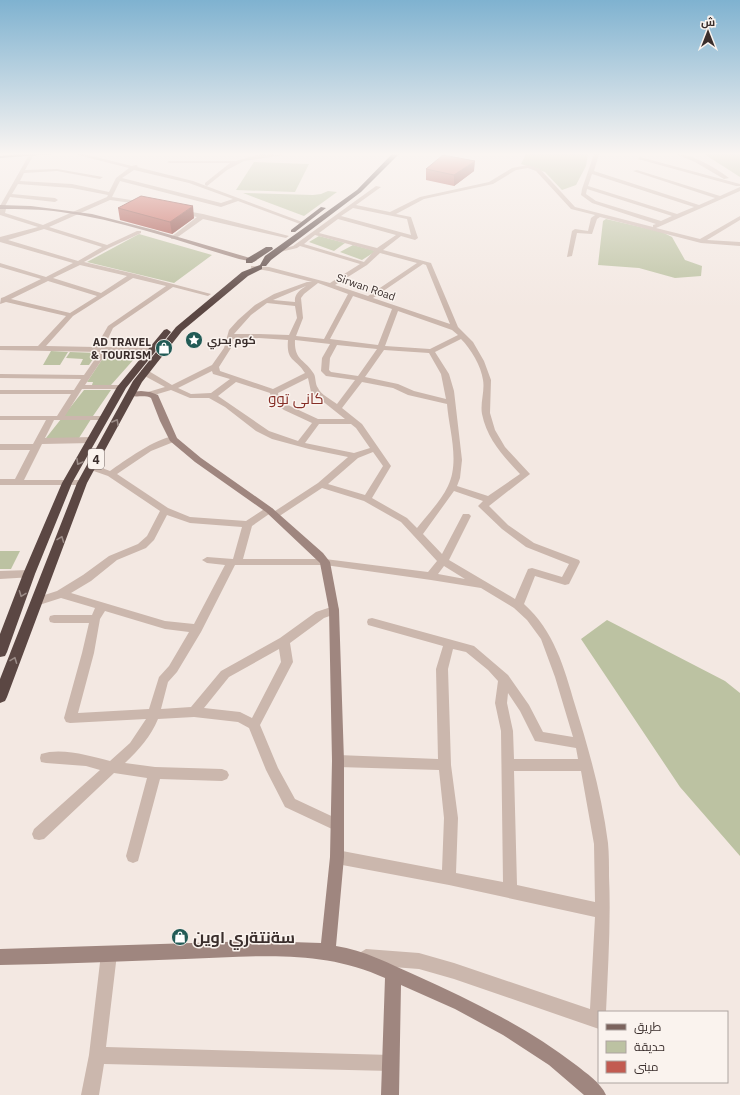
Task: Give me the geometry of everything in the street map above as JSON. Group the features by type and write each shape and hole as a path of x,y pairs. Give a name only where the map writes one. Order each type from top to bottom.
{"highway":[{"name":"4","path":"0,697 82,483 144,372 179,329 245,274 286,236 327,205"},
{"name":"4","path":"0,652 29,574 67,483 122,387 151,350 171,328 208,294 280,250 340,205"}],"street":[{"path":"0,239 44,227 92,205"},
{"path":"257,205 304,221"},
{"path":"263,205 304,221"},
{"path":"391,214 407,205"},
{"path":"570,205 573,208 701,241 740,244"},
{"path":"604,205 660,223"},
{"path":"642,205 677,216"},
{"path":"694,205 700,207"},
{"path":"649,228 704,205"},
{"path":"280,250 289,249 299,244 352,206 409,218 415,238 337,217"},
{"path":"107,247 2,214 1,208 76,213 173,238 255,264"},
{"path":"176,211 286,236"},
{"path":"76,213 255,264"},
{"path":"569,256 575,231 590,233 594,218 599,215"},
{"path":"173,238 203,216"},
{"path":"701,241 740,218"},
{"path":"2,300 48,279 107,247 139,232"},
{"path":"314,233 429,264 455,328 470,344 480,361 487,380 486,413 491,430 501,448 525,474 483,506 505,527 530,545 575,562 565,581 532,572 518,605"},
{"path":"331,285 364,264 400,234"},
{"path":"0,239 79,263 208,294"},
{"path":"299,244 364,264"},
{"path":"369,298 422,262"},
{"name":"Sirwan Road","path":"255,264 331,285 455,328"},
{"path":"0,265 102,295"},
{"path":"41,347 71,314 133,276"},
{"path":"131,394 151,394 173,387 215,367 228,348 231,333 257,305 317,281"},
{"path":"317,281 301,293 298,298 300,318 292,338 291,350 294,357 310,374 314,390 359,426 387,466 367,499"},
{"path":"18,482 38,444 55,418 78,390 86,377 102,349 110,327 172,285"},
{"path":"326,341 352,292"},
{"path":"2,300 71,314"},
{"path":"264,301 298,304"},
{"path":"338,408 379,353 396,308"},
{"path":"230,337 252,335 326,341 399,350 431,351 462,336"},
{"path":"335,342 326,358 325,371 329,374 392,385 406,389 411,393 450,402"},
{"path":"0,348 41,347 151,350"},
{"path":"418,534 452,487 455,479 457,464 457,444 449,387 444,372 431,351"},
{"path":"215,367 216,372 274,392 310,374"},
{"path":"144,372 187,395 196,397 204,395 213,396 251,424 268,434 300,444 355,456"},
{"path":"0,376 86,377"},
{"path":"213,396 235,379"},
{"path":"0,392 122,387"},
{"path":"274,392 276,400 287,408 317,422 353,421"},
{"path":"151,394 155,397 173,439 198,460 272,513 325,562 334,610 338,761 337,857 328,952"},
{"path":"0,418 104,418"},
{"path":"300,444 317,422"},
{"path":"111,474 148,449 173,439"},
{"path":"0,446 92,440"},
{"path":"92,466 111,474 165,510 190,520 248,524 272,513 321,485 355,456 374,449"},
{"path":"0,482 82,483"},
{"path":"321,485 367,499 404,520 443,561 518,605 539,628 550,648 568,697 581,743 593,794 601,844 603,912 598,1011"},
{"path":"452,487 489,500"},
{"path":"36,602 61,594 87,578 113,558 142,546 151,538 165,510"},
{"path":"431,576 443,561 466,516"},
{"path":"39,834 134,747 149,726 154,715 155,705 163,680 173,669 234,562 248,524"},
{"path":"207,560 234,562 325,562 431,576 486,587"},
{"path":"0,575 29,574"},
{"path":"61,594 165,625 197,629"},
{"path":"102,606 95,619 88,653 70,718 194,712 240,717 254,725 272,770 290,803 337,825"},
{"path":"194,712 225,674 284,641 320,615 334,610"},
{"path":"54,618 95,619"},
{"path":"372,622 470,650 504,678 525,708 539,737 581,743"},
{"path":"254,725 287,662 284,641"},
{"path":"449,644 442,669 445,764 450,818 449,878"},
{"path":"504,678 501,703 507,731 510,892"},
{"path":"46,758 86,760 111,768 155,773 222,775"},
{"path":"338,761 445,764"},
{"path":"508,766 586,765"},
{"path":"133,856 155,773"},
{"path":"337,857 449,878 603,912"},
{"path":"0,957 266,949 328,952 352,956 419,962 433,965 598,1020"},
{"path":"90,1095 97,1055 109,954"},
{"path":"352,956 449,998 499,1023 555,1059 597,1095"},
{"path":"390,1095 393,973"},
{"path":"97,1055 391,1063"}],"green space":[{"path":"275,205 319,205 304,216"},
{"path":"606,219 662,232 672,237 685,260 702,266 701,276 675,278 639,268 598,265 603,221"},
{"path":"139,234 212,255 174,283 87,262"},
{"path":"319,236 345,243 334,251 309,242"},
{"path":"353,245 376,251 362,260 340,252"},
{"path":"51,351 68,352 60,365 43,365"},
{"path":"70,352 97,353 89,365 80,365 83,359 66,358"},
{"path":"107,352 129,352 126,358 135,358 111,385 92,385 93,382 87,382"},
{"path":"84,390 111,390 79,438 46,438"},
{"path":"0,551 20,551 11,569 0,569"},
{"path":"607,620 725,681 740,693 740,856 680,787 581,639"}],"building":[{"path":"124,205 193,206 170,222 118,208"}],"place":[{"name":"کوم بحري","path":"194,340"},
{"name":"AD TRAVEL & TOURISM","path":"164,348"},
{"name":"سةنتةري اوين","path":"180,937"}],"district":[{"name":"کانی توو","path":"296,398"}]}
